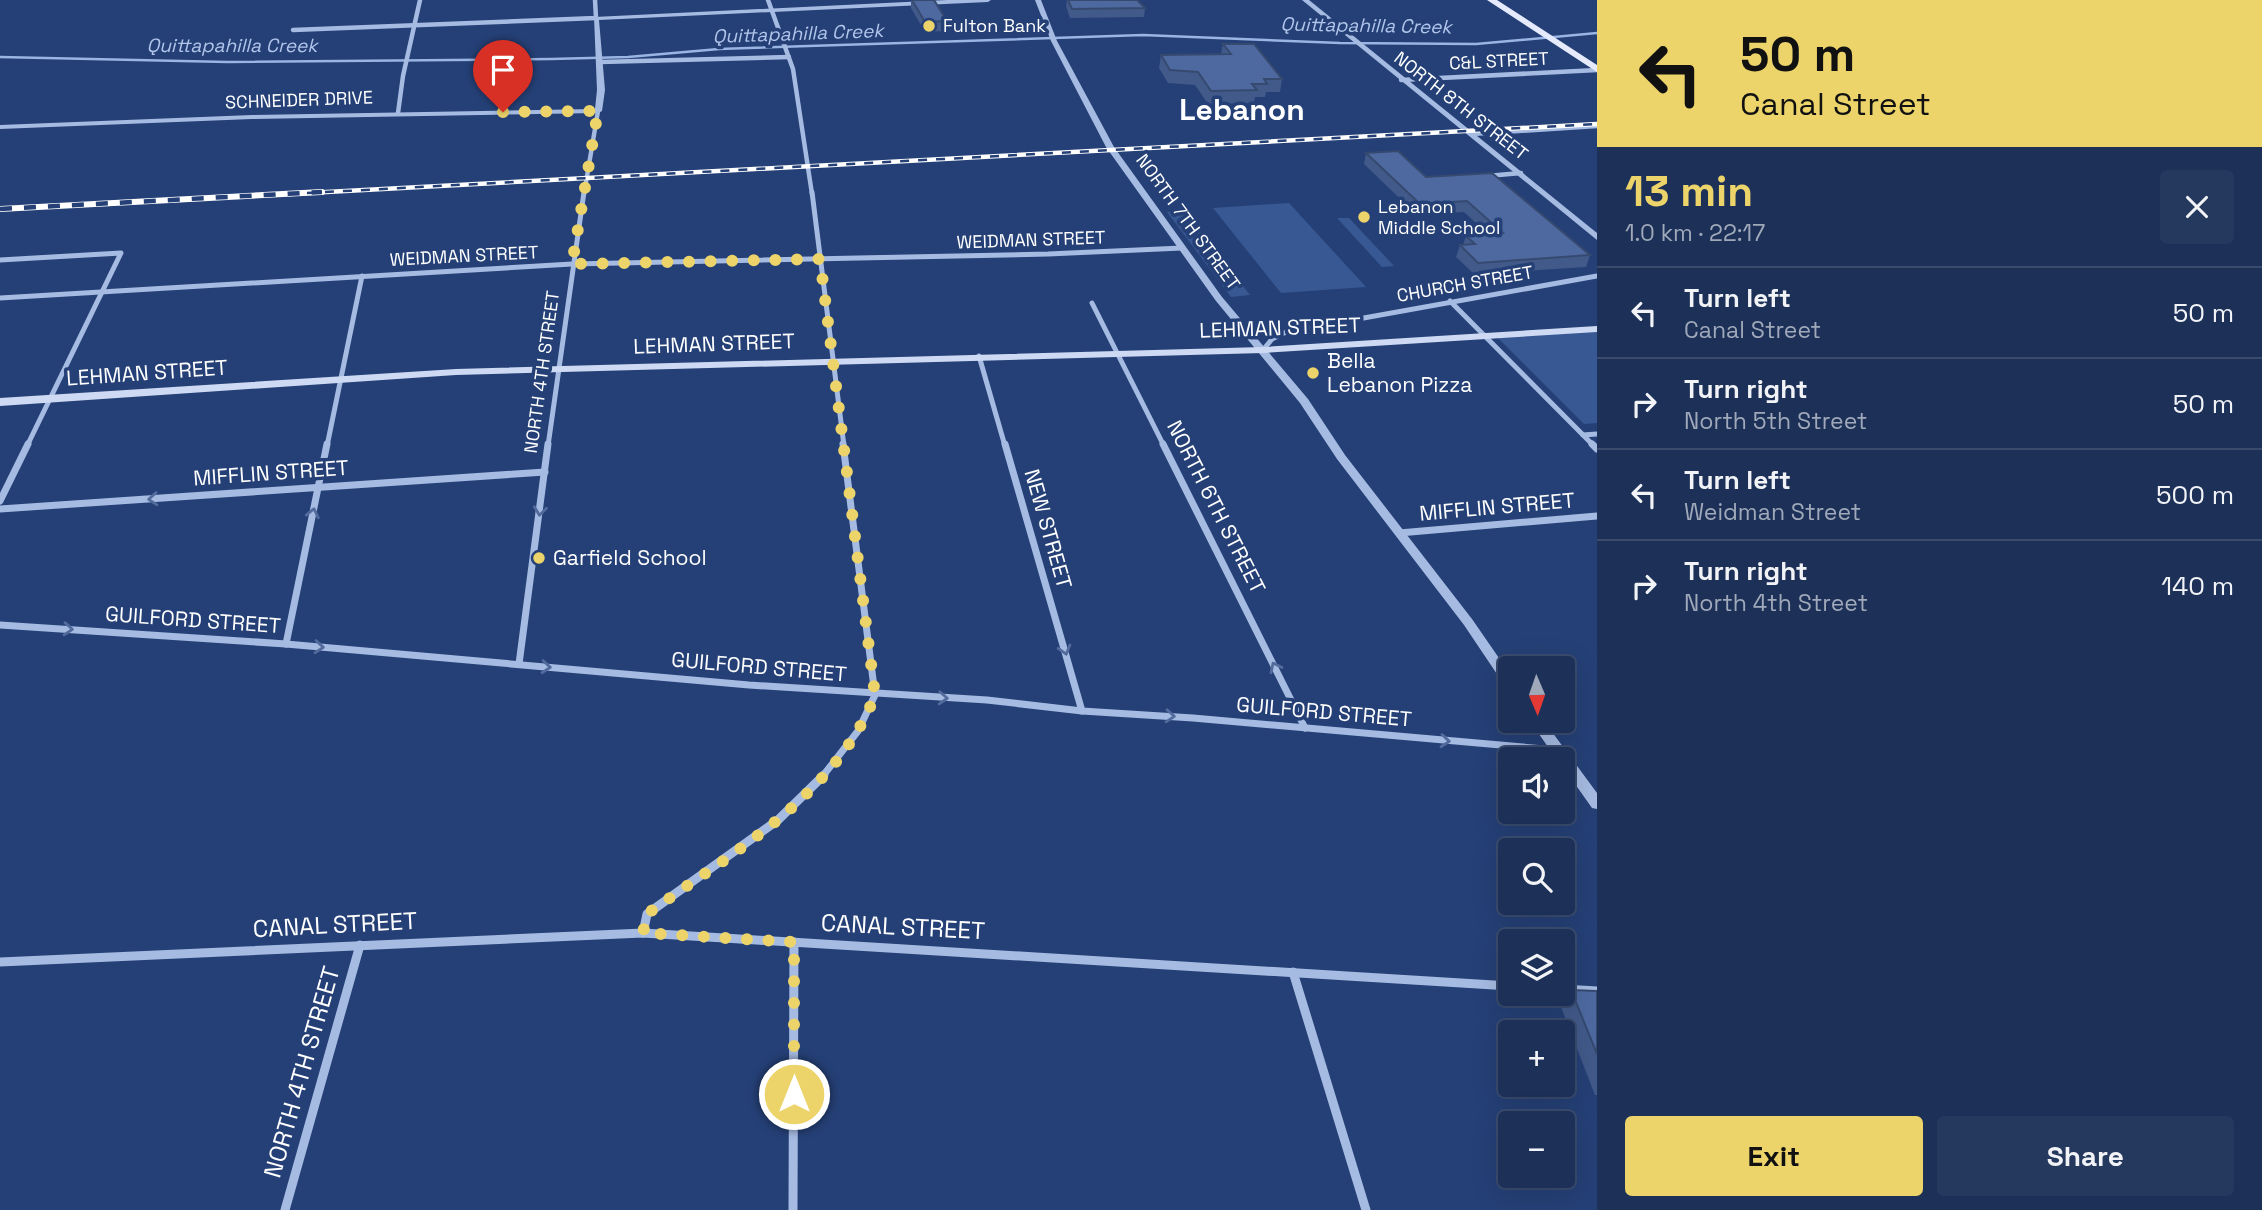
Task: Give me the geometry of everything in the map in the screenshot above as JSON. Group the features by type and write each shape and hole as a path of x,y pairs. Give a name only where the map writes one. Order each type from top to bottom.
{"main road":[{"path":"1491,0 1597,69"},
{"name":"LEHMAN STREET","path":"0,402 341,378 559,367 1263,350 1597,329"}],"street":[{"path":"398,113 420,0"},
{"name":"NORTH 4TH STREET","path":"520,664 572,264 598,111 599,59 594,0"},
{"path":"643,933 647,914 768,827 834,765 869,712 875,695 808,166 788,54 768,0"},
{"path":"293,30 988,0"},
{"name":"NORTH 7TH STREET","path":"1038,0 1053,39 1110,147 1252,342 1263,350 1304,401 1341,457 1468,622 1498,666"},
{"name":"NORTH 8TH STREET","path":"1305,0 1597,237"},
{"path":"599,59 788,54"},
{"name":"C&L STREET","path":"1401,80 1597,69"},
{"name":"SCHNEIDER DRIVE","path":"0,127 398,113 598,111"},
{"path":"1471,134 1597,126"},
{"path":"1482,176 1521,173"},
{"name":"WEIDMAN STREET","path":"0,298 572,264 1182,248"},
{"path":"0,260 121,253 0,500"},
{"path":"286,643 362,276"},
{"name":"CHURCH STREET","path":"1263,350 1272,339 1286,332 1597,276"},
{"path":"1450,301 1597,449"},
{"name":"NORTH 6TH STREET","path":"1092,303 1305,728"},
{"name":"NEW STREET","path":"979,356 1082,711"},
{"path":"1583,435 1597,434"},
{"name":"MIFFLIN STREET","path":"0,509 545,472"},
{"name":"MIFFLIN STREET","path":"1399,533 1597,516"},
{"name":"GUILFORD STREET","path":"0,625 286,643 875,695 987,700 1082,711 1522,747"},
{"path":"1575,773 1595,798"},
{"name":"CANAL STREET","path":"0,962 643,933 1498,985"},
{"path":"793,1210 794,942"},
{"name":"NORTH 4TH STREET","path":"285,1210 360,944"},
{"path":"1293,972 1366,1210"},
{"path":"1575,990 1597,991"}],"shaded area":[{"path":"1289,203 1366,287 1281,293 1213,208"},
{"path":"1185,210 1250,295 1231,297 1167,212"},
{"path":"1337,218 1349,218 1394,266 1382,267"},
{"path":"1597,331 1597,423 1584,424 1498,338"}],"building":[{"path":"912,0 934,0 947,21 925,22"},
{"path":"1068,0 1137,0 1145,8 1072,9"},
{"path":"1223,44 1254,44 1282,79 1264,79 1267,84 1252,84 1257,90 1211,91 1198,72 1170,70 1161,55 1231,54"},
{"name":"Lebanon Middle School","path":"1398,151 1426,177 1492,173 1590,255 1478,263 1460,245 1475,244 1466,236 1503,233 1467,201 1420,204 1366,153"},
{"path":"1575,990 1597,991 1597,1054 1575,1000"}],"waterway":[{"name":"Quittapahilla Creek","path":"0,57 227,62 551,59 628,57 719,49 1143,35 1340,43 1476,44 1597,33"}],"railway":[{"path":"289,194 1597,124"},
{"path":"0,209 322,192"}],"place":[{"name":"Fulton Bank","path":"929,26"},
{"name":"Lebanon Middle School","path":"1364,217"},
{"name":"Bella Lebanon Pizza","path":"1313,373"},
{"name":"Garfield School","path":"539,558"}],"district":[{"name":"Lebanon","path":"1242,110"}],"route":[{"path":"503,112 598,111 572,264 820,259 875,695 869,712 834,765 768,827 647,914 643,933 794,942 794,1094"}]}
